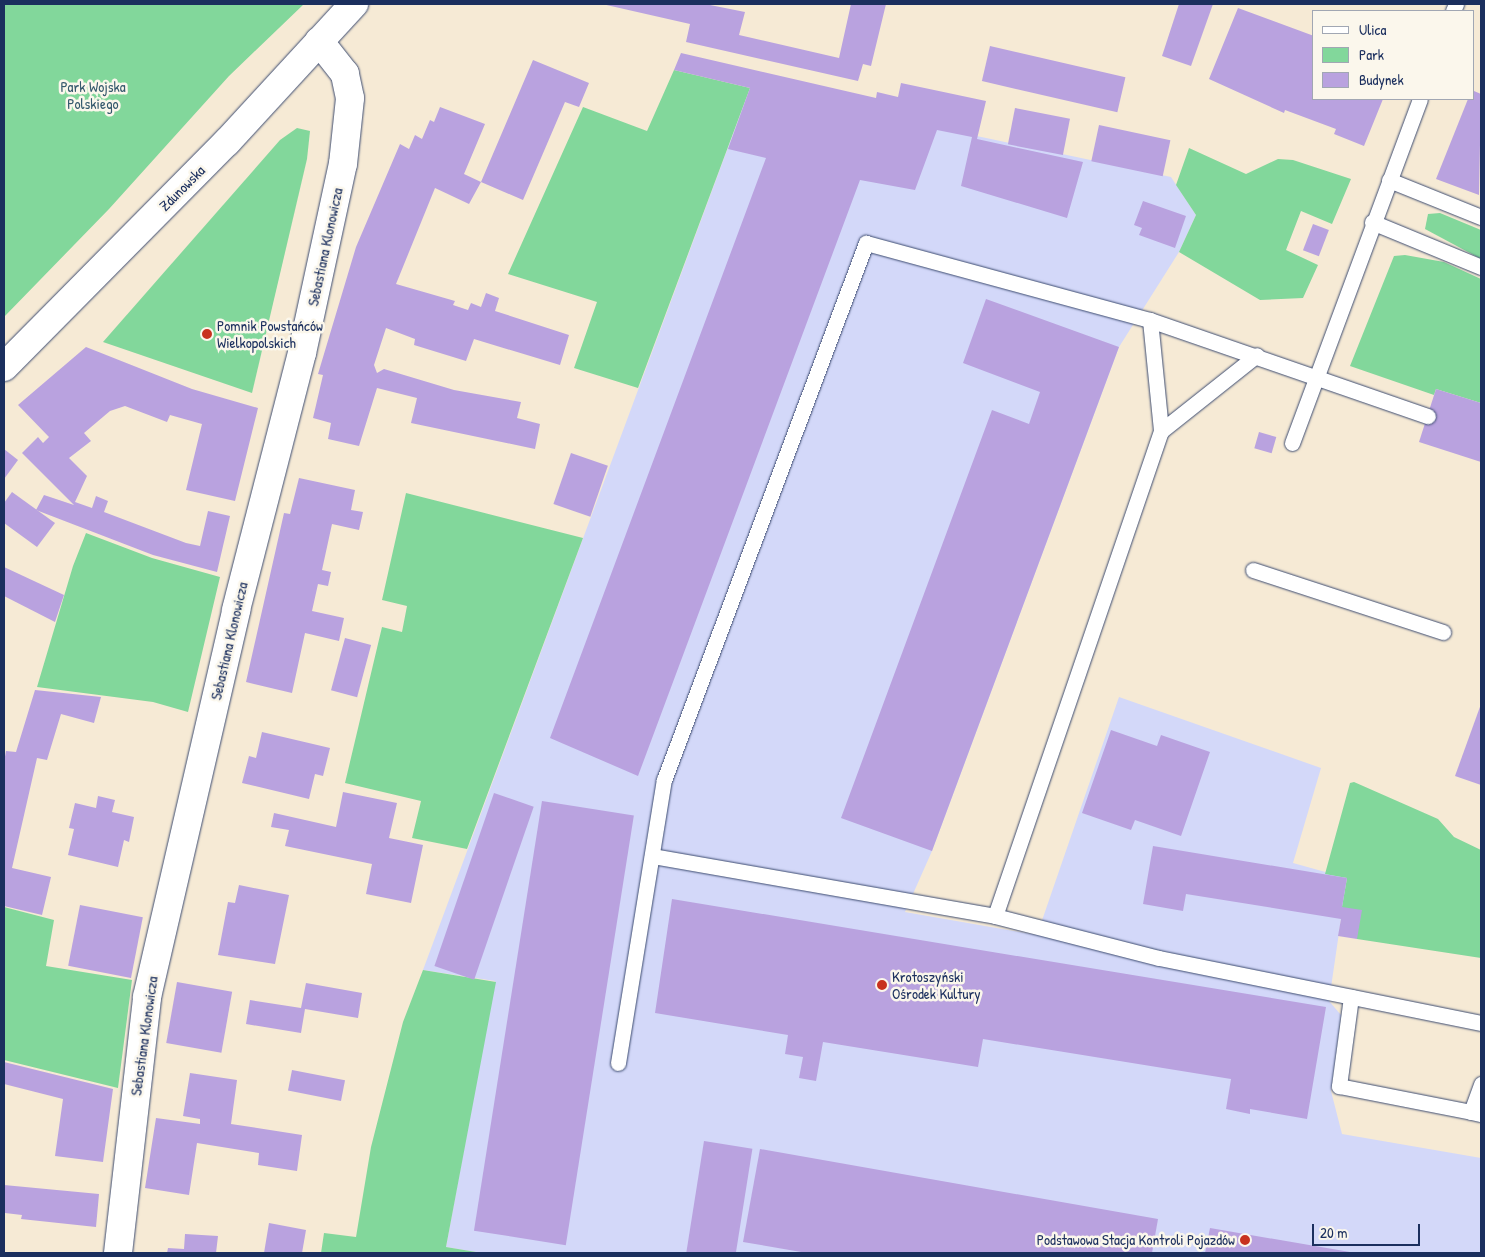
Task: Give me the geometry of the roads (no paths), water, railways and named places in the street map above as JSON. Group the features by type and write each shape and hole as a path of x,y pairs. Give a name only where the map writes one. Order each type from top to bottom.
{"street":[{"name":"Zdunowska","path":"4,368 227,142 354,4"},
{"name":"Sebastiana Klonowicza","path":"118,1253 148,997 236,610 302,353 343,164 350,98 344,74 319,41"}],"lane":[{"path":"1292,444 1372,222 1420,100"},
{"path":"1389,180 1481,217"},
{"path":"1372,222 1481,267"},
{"path":"618,1063 664,780 866,243 1150,320 1316,375 1428,416"},
{"path":"995,916 1161,431 1150,320"},
{"path":"1161,431 1257,355"},
{"path":"1252,570 1443,632"},
{"path":"652,856 995,916 1159,958 1481,1022"},
{"path":"1352,997 1339,1086 1476,1114 1481,1084"}],"place":[{"name":"Pomnik Powstańców Wielkopolskich","path":"207,334"},
{"name":"Krotoszyński Ośrodek Kultury","path":"882,985"},
{"name":"Podstawowa Stacja Kontroli Pojazdów","path":"1245,1240"}],"park label":[{"name":"Park Wojska Polskiego","path":"93,94"}]}
